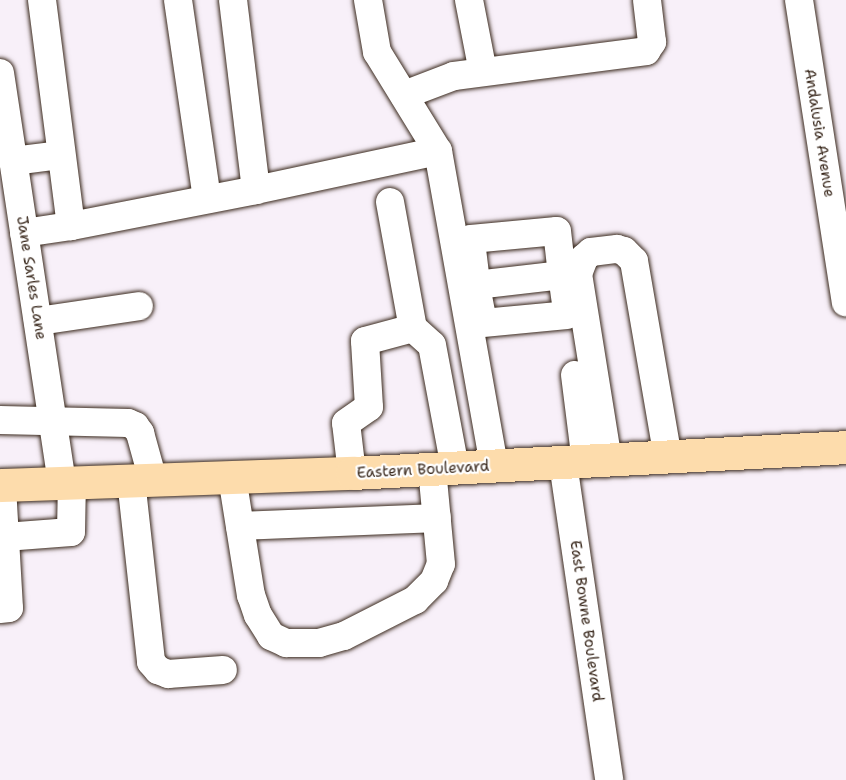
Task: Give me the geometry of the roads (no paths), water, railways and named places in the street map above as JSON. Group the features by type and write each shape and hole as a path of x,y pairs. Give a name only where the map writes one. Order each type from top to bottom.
{"main road":[{"name":"Eastern Boulevard","path":"1,485 444,469 846,447"}],"street":[{"path":"42,0 70,226"},
{"path":"178,0 207,199"},
{"path":"233,0 256,190"},
{"path":"368,0 377,52 438,151 501,466"},
{"path":"469,0 483,72"},
{"path":"404,95 454,76 646,51 652,42 647,0"},
{"name":"Andalusia Avenue","path":"799,0 846,302"},
{"name":"Jane Sarles Lane","path":"0,73 9,173 24,232 53,420 67,482 71,532 5,537"},
{"path":"24,232 70,226 256,190 438,151"},
{"path":"9,173 60,154"},
{"path":"232,477 251,595 258,615 271,636 286,643 319,643 344,636 415,600 434,581 441,564 437,518 444,469 432,345 413,328 390,202"},
{"path":"501,466 471,239 557,231 586,462"},
{"path":"586,462 578,274 584,258 591,252 617,249 624,251 634,261 668,458"},
{"path":"477,285 562,275"},
{"path":"38,321 139,306"},
{"path":"483,323 567,315"},
{"path":"352,473 346,423 369,407 365,341 413,328"},
{"path":"0,420 128,423 135,426 140,433 151,662 158,670 168,675 224,670"},
{"name":"East Bowne Boulevard","path":"586,462 609,780"},
{"path":"0,609 9,608 1,485"},
{"path":"240,526 437,518"}]}
